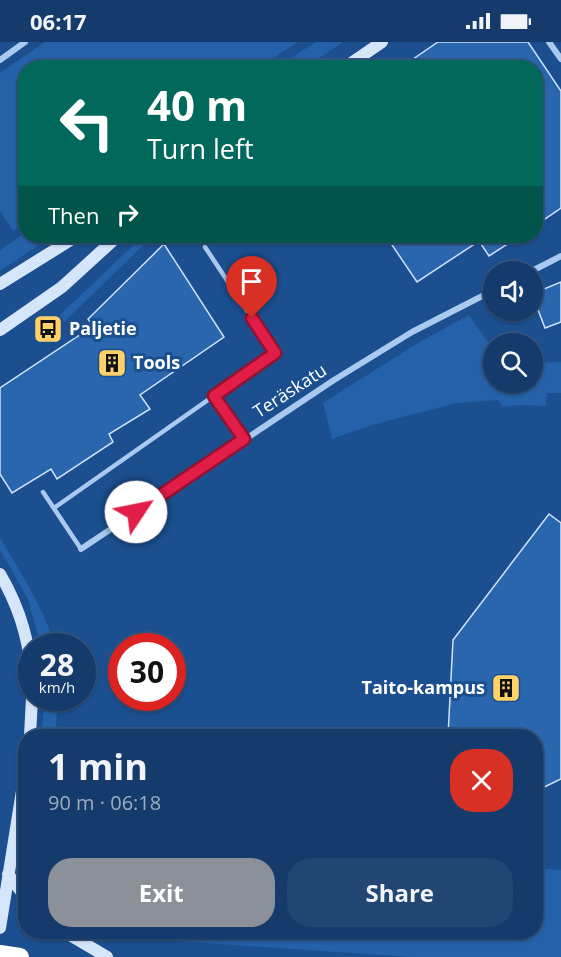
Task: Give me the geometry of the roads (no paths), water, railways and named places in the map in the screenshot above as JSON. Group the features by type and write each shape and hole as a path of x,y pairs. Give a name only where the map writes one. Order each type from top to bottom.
{"highway":[{"path":"0,954 20,957"}],"main road":[{"path":"356,60 382,42"},
{"path":"0,284 66,243"},
{"path":"0,330 62,287 110,243"},
{"path":"0,574 12,597 24,633"},
{"path":"30,729 31,711"},
{"path":"0,928 18,814"},
{"path":"8,874 18,887"},
{"path":"77,939 107,957"}],"street":[{"path":"0,60 25,42"},
{"path":"549,42 561,59"},
{"path":"543,265 561,256"},
{"name":"Teräskatu","path":"81,549 334,380 412,332 483,296"}],"lane":[{"path":"54,508 275,353 205,247"},
{"path":"214,396 244,439"},
{"path":"43,492 81,549"}],"place":[{"name":"Paljetie","path":"48,329"},
{"name":"Tools","path":"112,363"},
{"name":"Taito-kampus","path":"506,688"}]}
